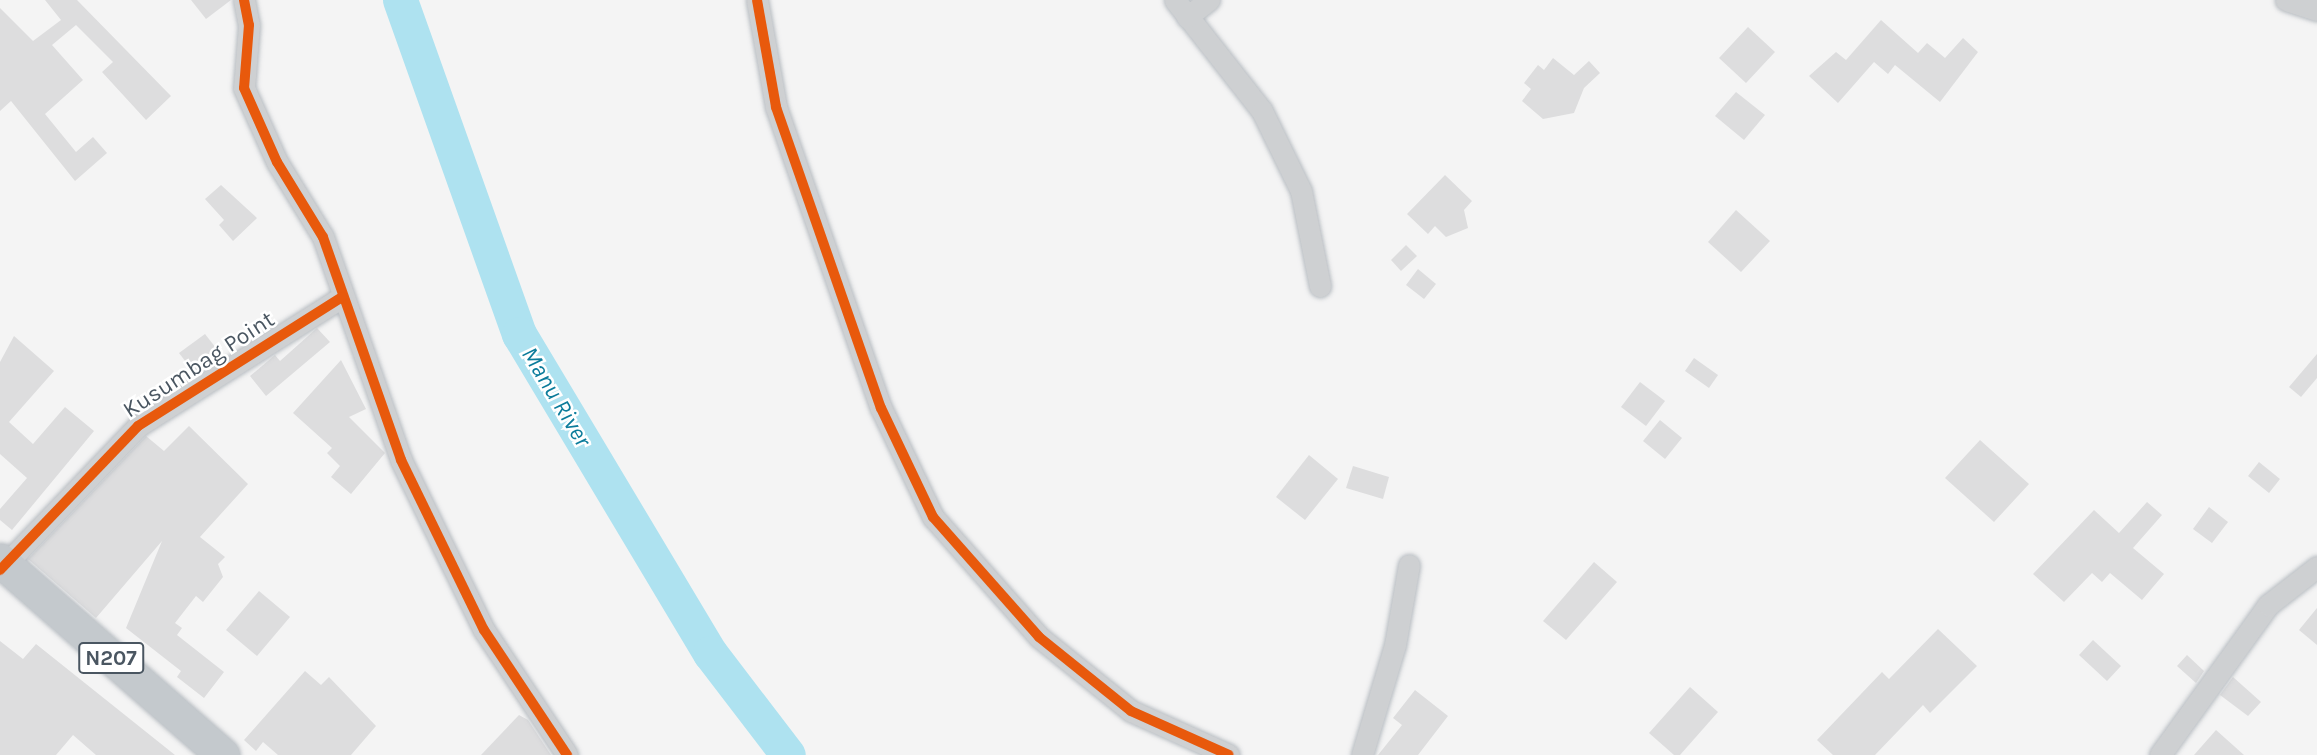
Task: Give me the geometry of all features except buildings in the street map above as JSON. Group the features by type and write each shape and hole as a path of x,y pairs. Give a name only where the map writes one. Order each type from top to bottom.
{"highway":[{"name":"N207","path":"2,564 223,755"}],"street":[{"path":"244,0 249,24 244,88 277,162 323,237 401,460 484,630 567,755"},
{"path":"757,0 776,107 881,408 933,517 1039,637 1131,711 1229,755"},
{"path":"1209,0 1181,8 1262,111 1301,191 1320,286"},
{"path":"2286,0 2317,10"},
{"name":"Kusumbag Point","path":"2,564 138,426 342,297"},
{"path":"1362,755 1395,645 1409,565"},
{"path":"2160,755 2268,605 2317,567"}],"waterway":[{"name":"Manu River","path":"400,0 519,334 710,653 788,755"}],"cycle path":[{"path":"244,0 249,25 244,88 277,162 323,237 401,460 484,630 567,755"},
{"path":"757,0 776,107 881,408 933,517 1039,637 1131,711 1229,755"},
{"path":"0,570 138,426 342,297"}]}
